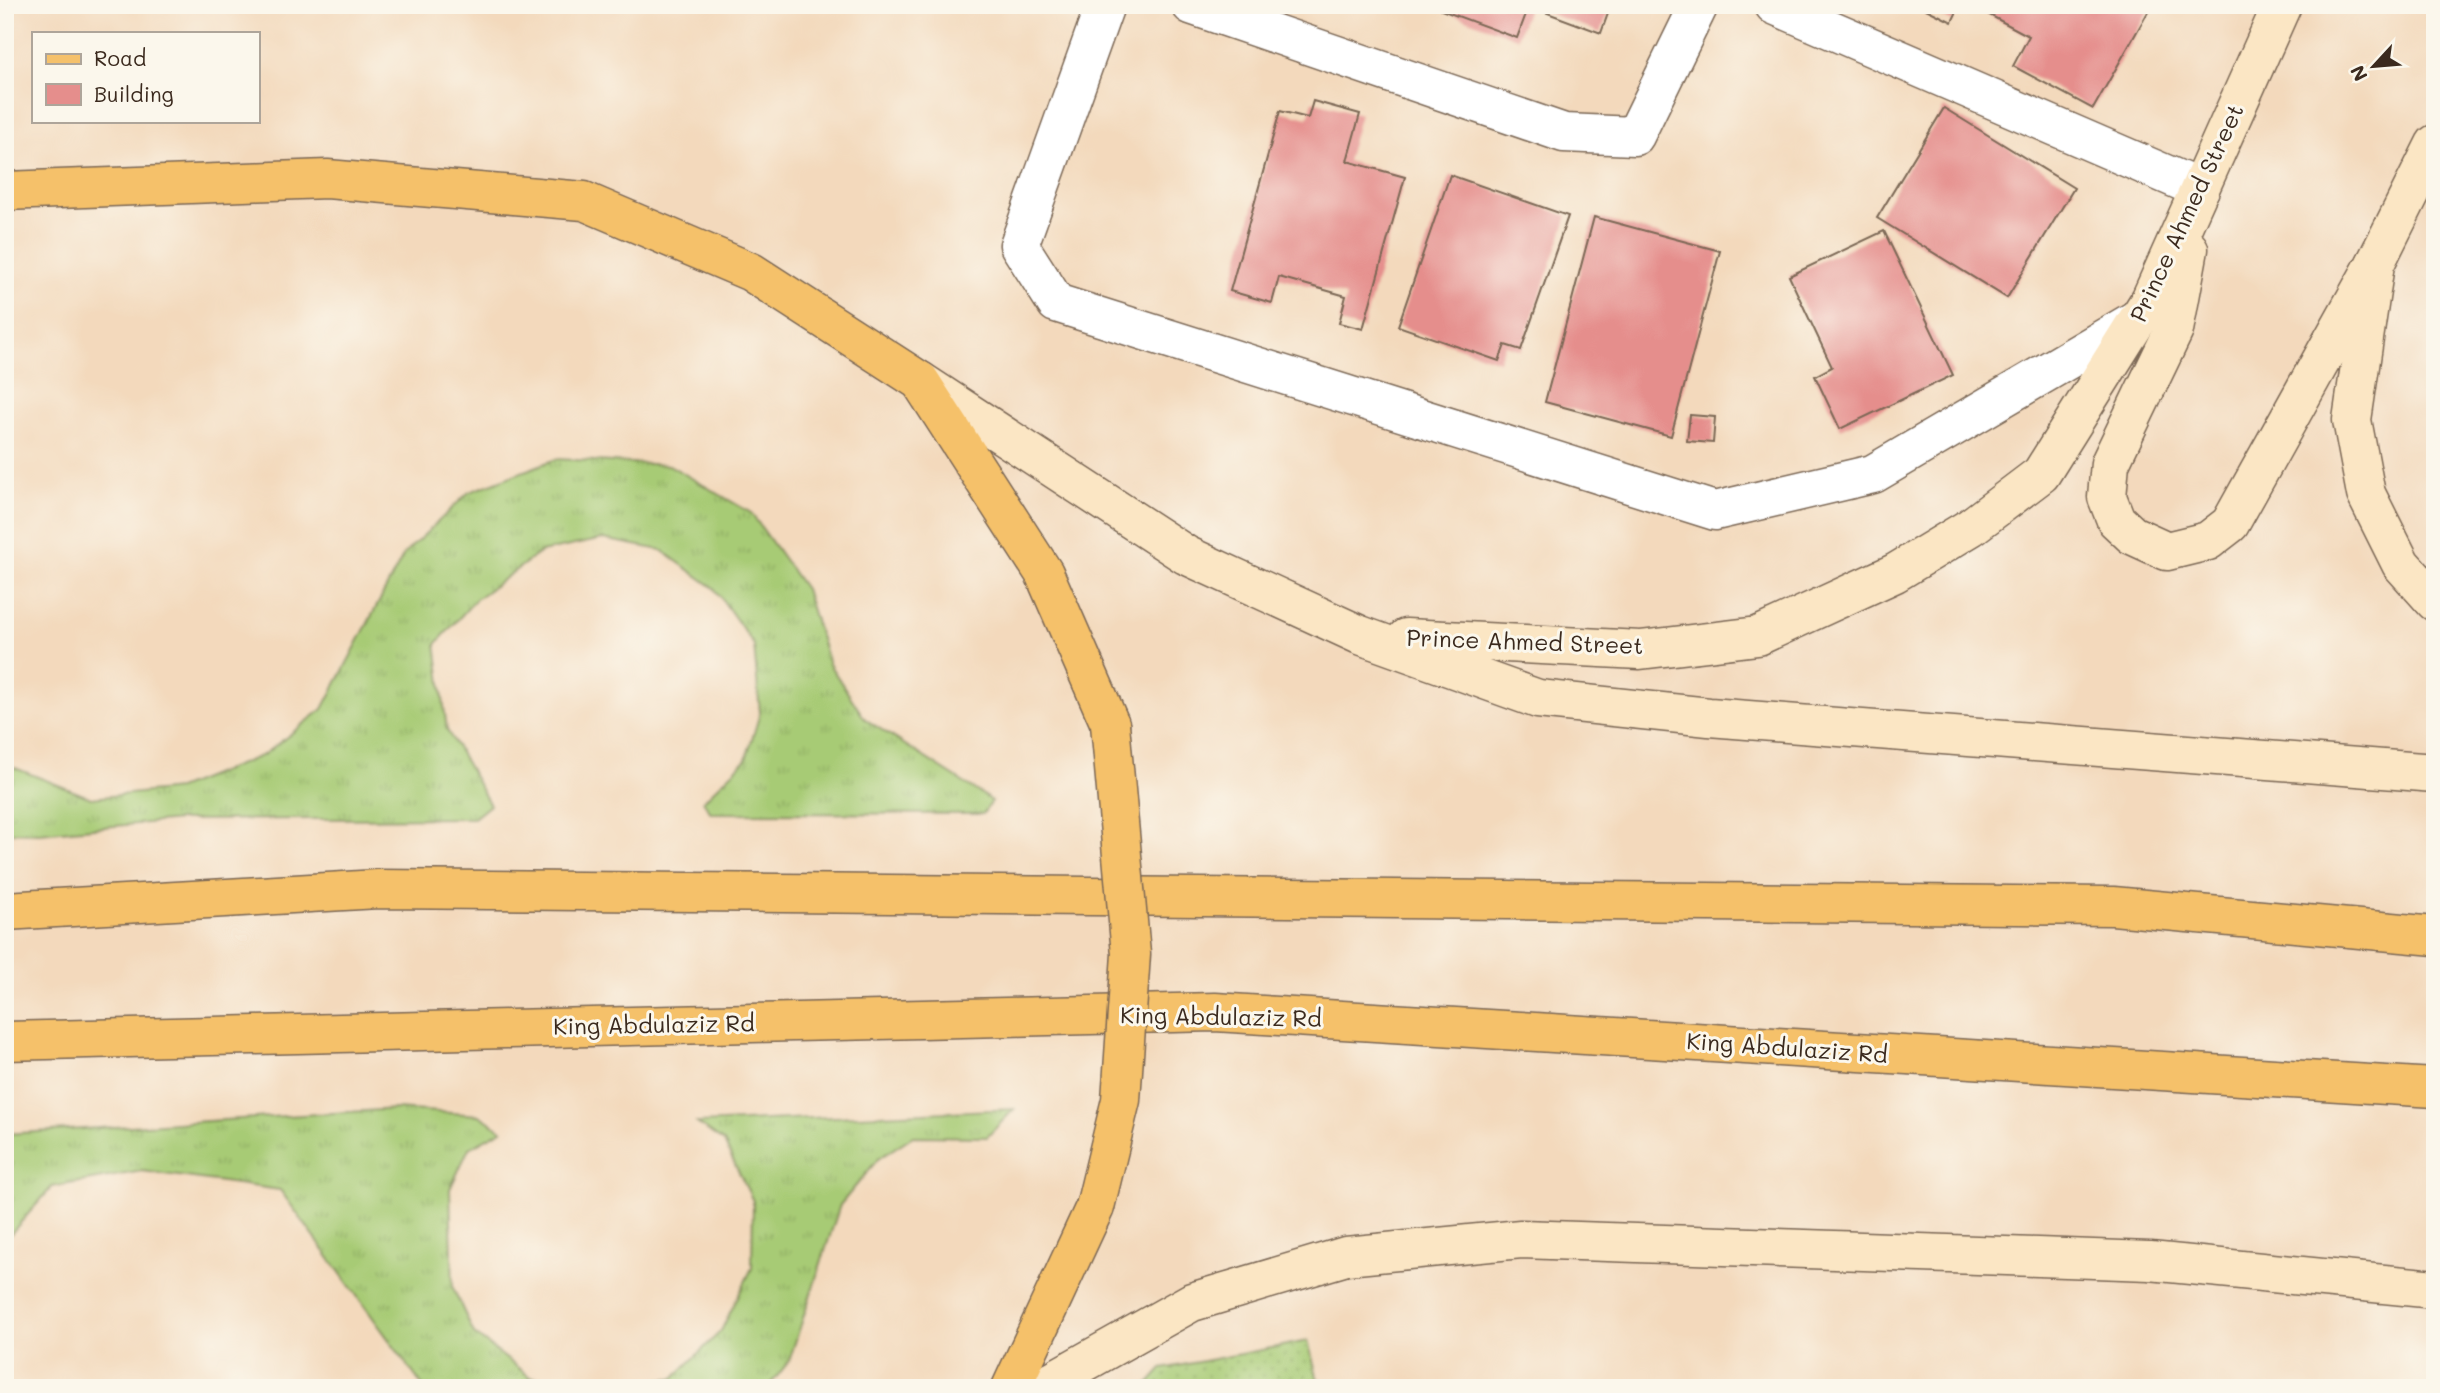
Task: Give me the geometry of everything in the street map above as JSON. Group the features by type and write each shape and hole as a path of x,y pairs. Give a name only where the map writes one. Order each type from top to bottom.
{"main road":[{"name":"Prince Ahmed Street","path":"1360,635 1640,650 1758,636 1895,573 1971,527 2041,474 2150,300 2283,5"},
{"path":"2200,189 2174,330 2110,463 2107,497 2116,520 2132,535 2167,551 2208,541 2230,524 2375,264 2435,144"},
{"path":"5,191 327,179 584,201 751,272 1186,555 1360,635 1538,699 1709,717 2147,748 2435,773"},
{"path":"2375,264 2352,420 2366,494 2400,564 2435,602"},
{"path":"920,381 1044,573 1110,724 1131,954 1121,1100 1095,1208 1011,1388"},
{"path":"5,911 378,890 2099,906 2435,936"},
{"name":"King Abdulaziz Rd","path":"5,1041 1215,1012 2435,1088"},
{"path":"1039,1388 1192,1302 1346,1256 1521,1239 2150,1262 2435,1289"}],"street":[{"path":"1105,5 1019,245 1056,303 1714,511 1873,474 2139,318"},
{"path":"1191,5 1564,133 1634,136 1699,5"},
{"path":"1774,5 2200,189"}],"green space":[{"path":"556,459 669,465 751,513 805,589 829,664 865,719 992,801 983,814 711,813 703,801 746,759 760,713 754,645 714,588 661,550 603,539 541,552 476,599 436,644 447,730 490,805 474,818 179,820 39,833 5,832 5,764 91,798 178,789 263,755 323,709 404,554 469,492"},
{"path":"396,1109 479,1115 502,1130 469,1148 450,1189 453,1288 474,1334 530,1377 596,1386 674,1378 721,1331 752,1268 753,1201 724,1142 697,1123 1014,1109 987,1137 913,1136 878,1159 840,1205 789,1361 768,1388 424,1388 280,1190 142,1171 52,1187 5,1240 5,1134"},
{"path":"1308,1341 1320,1388 1145,1388 1162,1369"}],"building":[{"path":"1443,5 1611,5 1601,33 1529,6 1517,38 1441,10"},
{"path":"1918,5 1960,5 1952,22"},
{"path":"1984,5 2152,5 2093,109 2013,66 2029,36 1982,11"},
{"path":"1313,101 1360,114 1347,161 1405,177 1363,329 1339,323 1346,296 1279,277 1272,303 1230,291 1280,111 1308,118"},
{"path":"1944,108 2074,188 2007,298 1877,218"},
{"path":"1450,175 1568,216 1521,350 1505,345 1499,361 1398,326"},
{"path":"1594,217 1720,251 1671,436 1545,402"},
{"path":"1884,231 1953,375 1840,429 1815,376 1832,367 1789,276"},
{"path":"1690,415 1715,417 1713,443 1687,441"}]}
